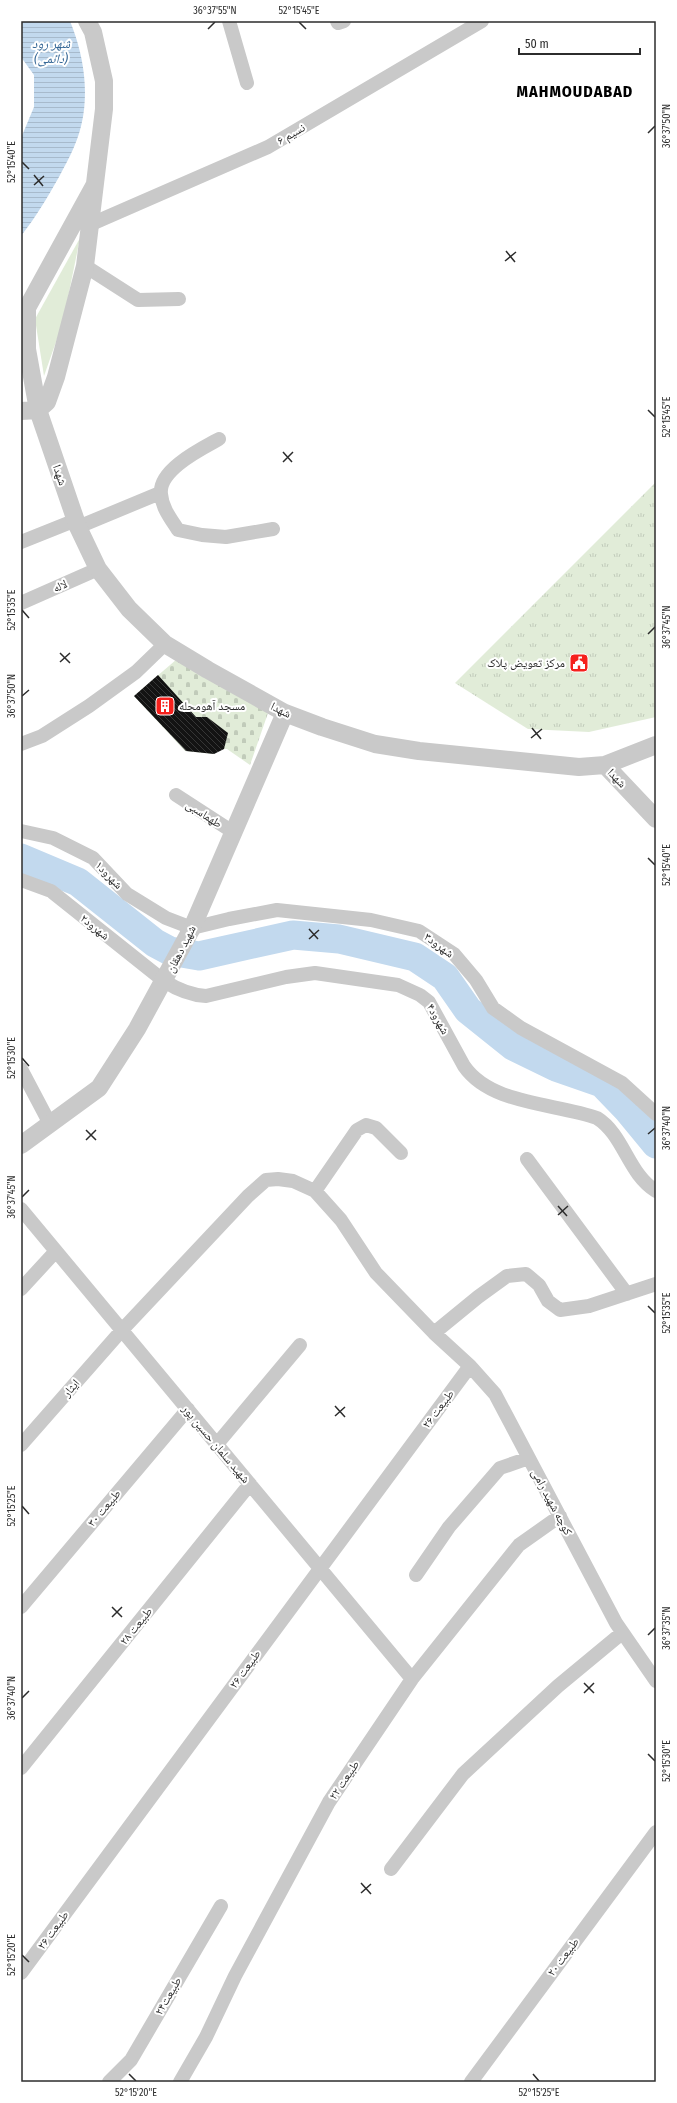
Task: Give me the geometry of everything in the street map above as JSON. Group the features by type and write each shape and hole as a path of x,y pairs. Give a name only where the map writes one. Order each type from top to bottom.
{"street":[{"path":"29,411 47,402 56,377 85,266 104,109 104,81 93,32 88,21"},
{"path":"229,21 247,83"},
{"path":"337,21 338,23 344,21"},
{"name":"نسیم ۶","path":"89,225 268,147 482,21"},
{"name":"شهدا","path":"94,186 27,308 29,411 77,524 98,569 129,609 165,644 285,713 322,728 374,744 580,767 605,765 656,818"},
{"path":"85,266 138,300 179,299"},
{"path":"219,439 192,454 166,476 160,494 166,512 178,530 202,535 226,537 273,529"},
{"path":"21,542 77,524 160,494"},
{"name":"لاله","path":"21,603 98,569"},
{"path":"21,744 42,736 101,697 136,672 165,644"},
{"name":"شهید دهقان","path":"21,1145 99,1088 164,981 192,928 232,832 285,713"},
{"path":"605,765 656,745"},
{"name":"طهماسبی","path":"176,795 232,832"},
{"name":"شهرود۱","path":"21,831 53,838 93,858 127,894 166,918 192,928"},
{"name":"شهرود۲","path":"21,880 51,891 164,981"},
{"name":"شهرود۳","path":"192,928 276,910 371,920 419,931 454,954 476,980 493,1008 520,1028 622,1084 656,1114"},
{"name":"شهرود۴","path":"164,981 179,990 206,996 286,977 315,973 406,987 429,1002 470,1076 482,1085 509,1096 585,1114 606,1124 641,1179 656,1191"},
{"path":"21,1069 50,1124"},
{"path":"315,1190 357,1130 366,1125 376,1128 401,1153"},
{"path":"527,1159 627,1294"},
{"name":"ایثار","path":"21,1445 122,1330 266,1180 278,1179 293,1181 315,1190"},
{"name":"کوچه شهید رامی","path":"315,1190 341,1220 376,1273 434,1333 470,1366 495,1394 622,1633 656,1681"},
{"name":"شهید سلمان حسین پور","path":"21,1208 412,1679"},
{"path":"21,1288 56,1251"},
{"path":"434,1333 478,1297 507,1276 526,1274 539,1285 548,1301 560,1310 589,1306 656,1284"},
{"path":"217,1444 300,1345"},
{"name":"طبیعت ۲۶","path":"21,1973 470,1366"},
{"name":"طبیعت ۳۰","path":"21,1607 188,1409"},
{"path":"416,1574 449,1527 500,1468 529,1458"},
{"name":"طبیعت ۲۸","path":"21,1768 250,1484"},
{"name":"طبیعت ۲۲","path":"180,2082 206,2037 235,1976 329,1802 412,1679 520,1545 560,1516"},
{"path":"391,1869 464,1774 558,1686 622,1633"},
{"name":"طبیعت ۲۰","path":"471,2082 656,1832"},
{"name":"طبیعت۲۴","path":"109,2082 130,2060 221,1906"}],"green space":[{"path":"80,238 63,322 44,376 35,319"},
{"path":"656,482 656,717 589,732 528,729 455,683"},
{"path":"177,659 268,713 250,765 227,749 220,749 214,754 185,751 134,696"}],"water":[{"name":"شهر رود (دائمی)","path":"21,21 70,21 76,36 83,67 85,100 80,132 71,154 46,200 21,236 21,138 34,107 34,75 21,57"}],"building":[{"name":"مسجد آهومحله","path":"158,675 196,717 207,717 228,733 224,749 214,754 186,751 134,696"}],"waterway":[{"path":"21,858 78,882 155,943 170,951 199,956 293,935 339,939 415,957 445,977 468,1010 513,1046 556,1067 602,1083 628,1110 656,1144"}],"place":[{"name":"مرکز تعویض پلاک","path":"579,663"},
{"name":"مسجد آهومحله","path":"165,706"}],"district":[{"name":"MAHMOUDABAD","path":"575,91"}]}
